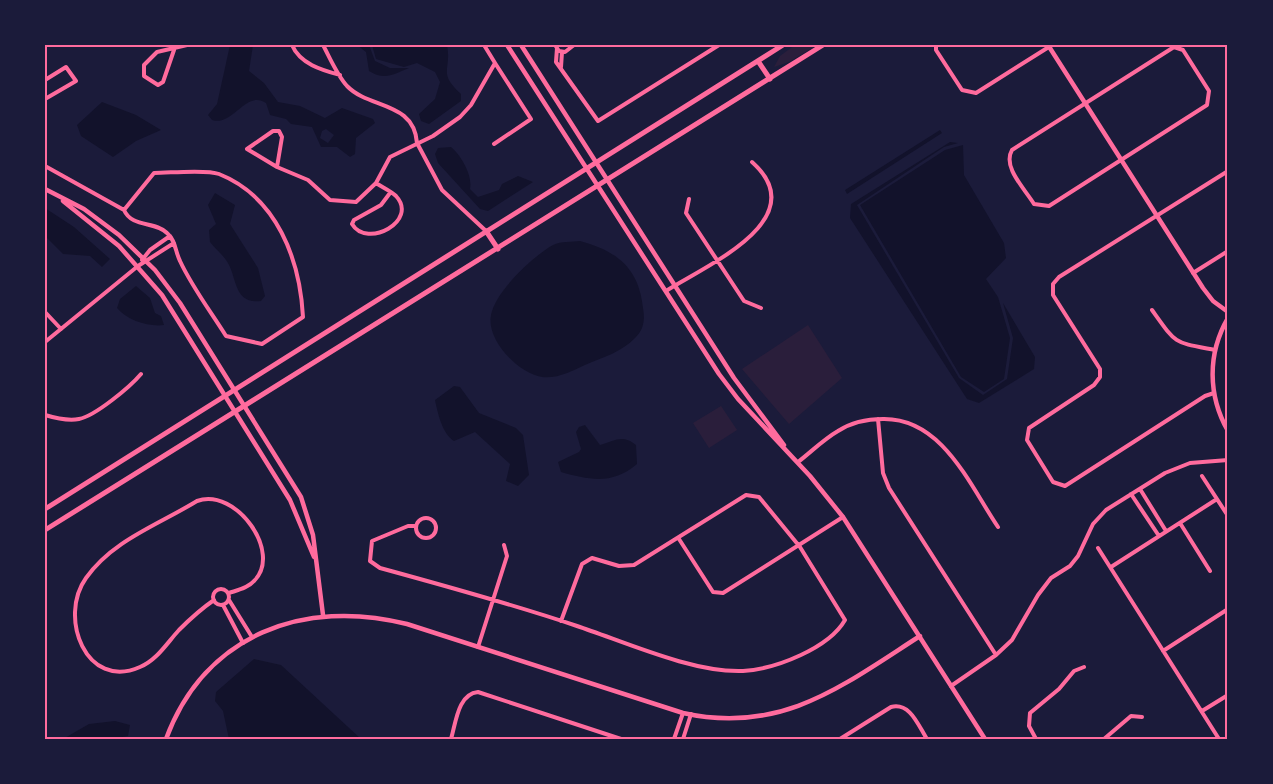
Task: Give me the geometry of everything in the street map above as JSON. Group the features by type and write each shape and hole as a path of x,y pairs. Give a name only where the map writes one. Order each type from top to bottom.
{"main road":[{"path":"45,509 783,45"},
{"path":"45,530 823,45"},
{"path":"759,61 770,79"},
{"path":"486,231 498,249"}],"street":[{"path":"174,50 163,82 158,85 144,76 144,65 148,58 157,52 174,50 187,45"},
{"path":"292,45 300,58 321,70 340,75"},
{"path":"323,45 348,88 399,110 416,135 417,143 442,190 486,231"},
{"path":"484,45 531,119 494,144"},
{"path":"507,45 726,384 762,426 798,462 843,517 985,739"},
{"path":"521,45 609,179 734,378 791,455"},
{"path":"556,47 562,52 569,51 574,45"},
{"path":"556,47 556,62 598,121 719,45"},
{"path":"936,45 936,50 962,90 968,93 976,93 1050,46 1193,273 1214,301 1228,312"},
{"path":"1174,47 1183,50 1209,91 1207,105 1049,206 1041,207 1034,204 1009,165 1008,156 1012,150 1085,103 1174,47"},
{"path":"561,67 562,52"},
{"path":"277,167 282,137 279,131 273,131 247,148 277,167 308,180 330,200 356,202 375,183 390,157 448,127 460,117 471,105 495,63"},
{"path":"45,80 66,67 76,81 45,99"},
{"path":"666,291 753,236 761,228 770,208 770,186 766,174 752,162"},
{"path":"45,166 124,210 126,215 139,223 162,228 170,236 180,262 226,336 262,344 303,317 297,268 287,237 253,195 218,173 154,173 124,210"},
{"path":"1214,393 1205,396 1065,486 1053,482 1027,440 1029,428 1094,384 1100,377 1100,369 1053,295 1053,284 1059,277 1228,171"},
{"path":"375,183 397,197 401,209 399,222 391,229 371,234 364,234 353,227 354,220 381,205 390,193"},
{"path":"47,190 103,223 145,259 180,303 303,503 313,535 323,615"},
{"path":"47,190 100,229 138,266 172,309 294,507 318,568"},
{"path":"689,199 686,213 716,260 744,301 761,308"},
{"path":"45,342 138,266 150,250 170,236"},
{"path":"145,259 174,243"},
{"path":"1193,273 1228,251"},
{"path":"1152,310 1171,337 1180,344 1215,350"},
{"path":"45,312 61,329"},
{"path":"1228,318 1215,350 1212,370 1214,393 1228,431"},
{"path":"45,415 57,419 80,419 128,390 141,374"},
{"path":"878,419 883,472 889,488 996,655"},
{"path":"798,462 838,431 864,420 911,422 934,435 998,527"},
{"path":"951,686 996,655 1012,640 1051,578 1070,566 1078,556 1093,524 1106,510 1165,473 1190,463 1228,460"},
{"path":"1202,476 1228,516"},
{"path":"1140,488 1166,531"},
{"path":"1131,494 1159,536"},
{"path":"416,526 408,526 372,541 370,561 380,568 495,599 561,621 695,665 743,671 768,667 793,658 838,633 845,620 800,547 759,497 746,495 634,565 619,566 592,558 582,564 561,621"},
{"path":"214,600 190,619 152,661 129,671 112,671 90,658 81,645 74,620 75,598 82,585 111,551 127,539 196,501 208,498 222,500 241,512 252,529 262,554 263,565 254,581 229,593"},
{"path":"1111,567 1217,499"},
{"path":"1144,513 1152,508"},
{"path":"678,539 713,592 723,593 800,547 843,517"},
{"path":"427,518 432,521 435,529 432,535 426,537 417,533 416,526 419,521 427,518"},
{"path":"1180,523 1210,571"},
{"path":"478,647 507,556 504,545"},
{"path":"1098,548 1220,739"},
{"path":"214,600 214,592 218,589 223,588 229,593"},
{"path":"229,593 229,600 252,637"},
{"path":"214,600 223,605 243,643"},
{"path":"223,605 229,600"},
{"path":"1163,651 1228,609"},
{"path":"166,739 180,708 199,680 243,643 289,622 323,615 380,618 683,713 745,718 795,709 834,691 920,636"},
{"path":"1036,739 1029,726 1030,713 1059,689 1074,671 1083,667"},
{"path":"451,739 463,700 472,693 478,692 621,739"},
{"path":"1202,711 1228,695"},
{"path":"840,739 891,707 899,705 908,709 927,739"},
{"path":"674,739 683,713"},
{"path":"683,739 691,714"},
{"path":"1104,739 1131,717 1142,717"}],"shaded area":[{"path":"230,45 253,45 249,71 264,83 278,102 300,106 325,118 342,108 373,119 375,123 356,138 355,154 350,157 337,147 321,147 312,127 291,124 286,119 270,115 266,103 259,100 246,104 220,121 212,120 208,115 217,104","holes":["326,129 334,135 328,143 320,138 322,131"]},
{"path":"357,45 369,45 375,61 390,68 409,68 389,76 375,74 369,71 366,52"},
{"path":"372,45 447,45 447,76 461,94 461,101 429,124 421,121 419,114 435,99 440,82 435,72 417,63 404,67 376,59"},
{"path":"795,45 817,45 789,62 774,67 780,56"},
{"path":"102,102 136,115 161,130 136,141 113,157 81,136 77,125"},
{"path":"940,130 942,133 847,194 845,190"},
{"path":"950,142 958,143 944,147 857,205 959,378 983,395 1007,379 1013,338 1003,303 1035,357 1034,369 979,403 967,399 850,218 851,204"},
{"path":"963,145 964,175 1004,243 1006,258 986,279 998,297 1010,338 1004,379 984,392 961,377 860,205 945,150"},
{"path":"451,147 465,166 470,178 470,189 478,197 499,190 502,184 518,176 533,182 488,211 480,209 438,163 435,154 438,148"},
{"path":"215,193 235,205 230,224 258,268 265,296 261,301 252,301 242,295 227,262 210,242 209,230 216,224 208,205"},
{"path":"45,208 74,227 110,259 102,267 90,256 63,254 45,236"},
{"path":"580,241 615,256 631,272 641,294 643,324 639,334 631,342 606,357 559,376 542,377 523,369 506,354 493,335 491,315 507,286 545,250 559,243"},
{"path":"136,286 150,298 155,313 161,316 164,325 139,322 117,308 120,299"},
{"path":"808,325 842,378 789,424 742,369"},
{"path":"454,386 460,387 479,413 516,428 523,435 529,475 518,486 506,481 510,464 475,432 454,441 446,433 435,400"},
{"path":"721,406 737,430 709,448 693,423"},
{"path":"585,425 600,445 622,439 636,445 637,464 628,471 610,478 591,479 561,472 558,462 581,449 576,432 579,427"},
{"path":"254,659 281,665 361,739 229,739 223,711 215,701 216,692"},
{"path":"115,721 130,725 128,736 112,739 63,739 89,724"}]}
